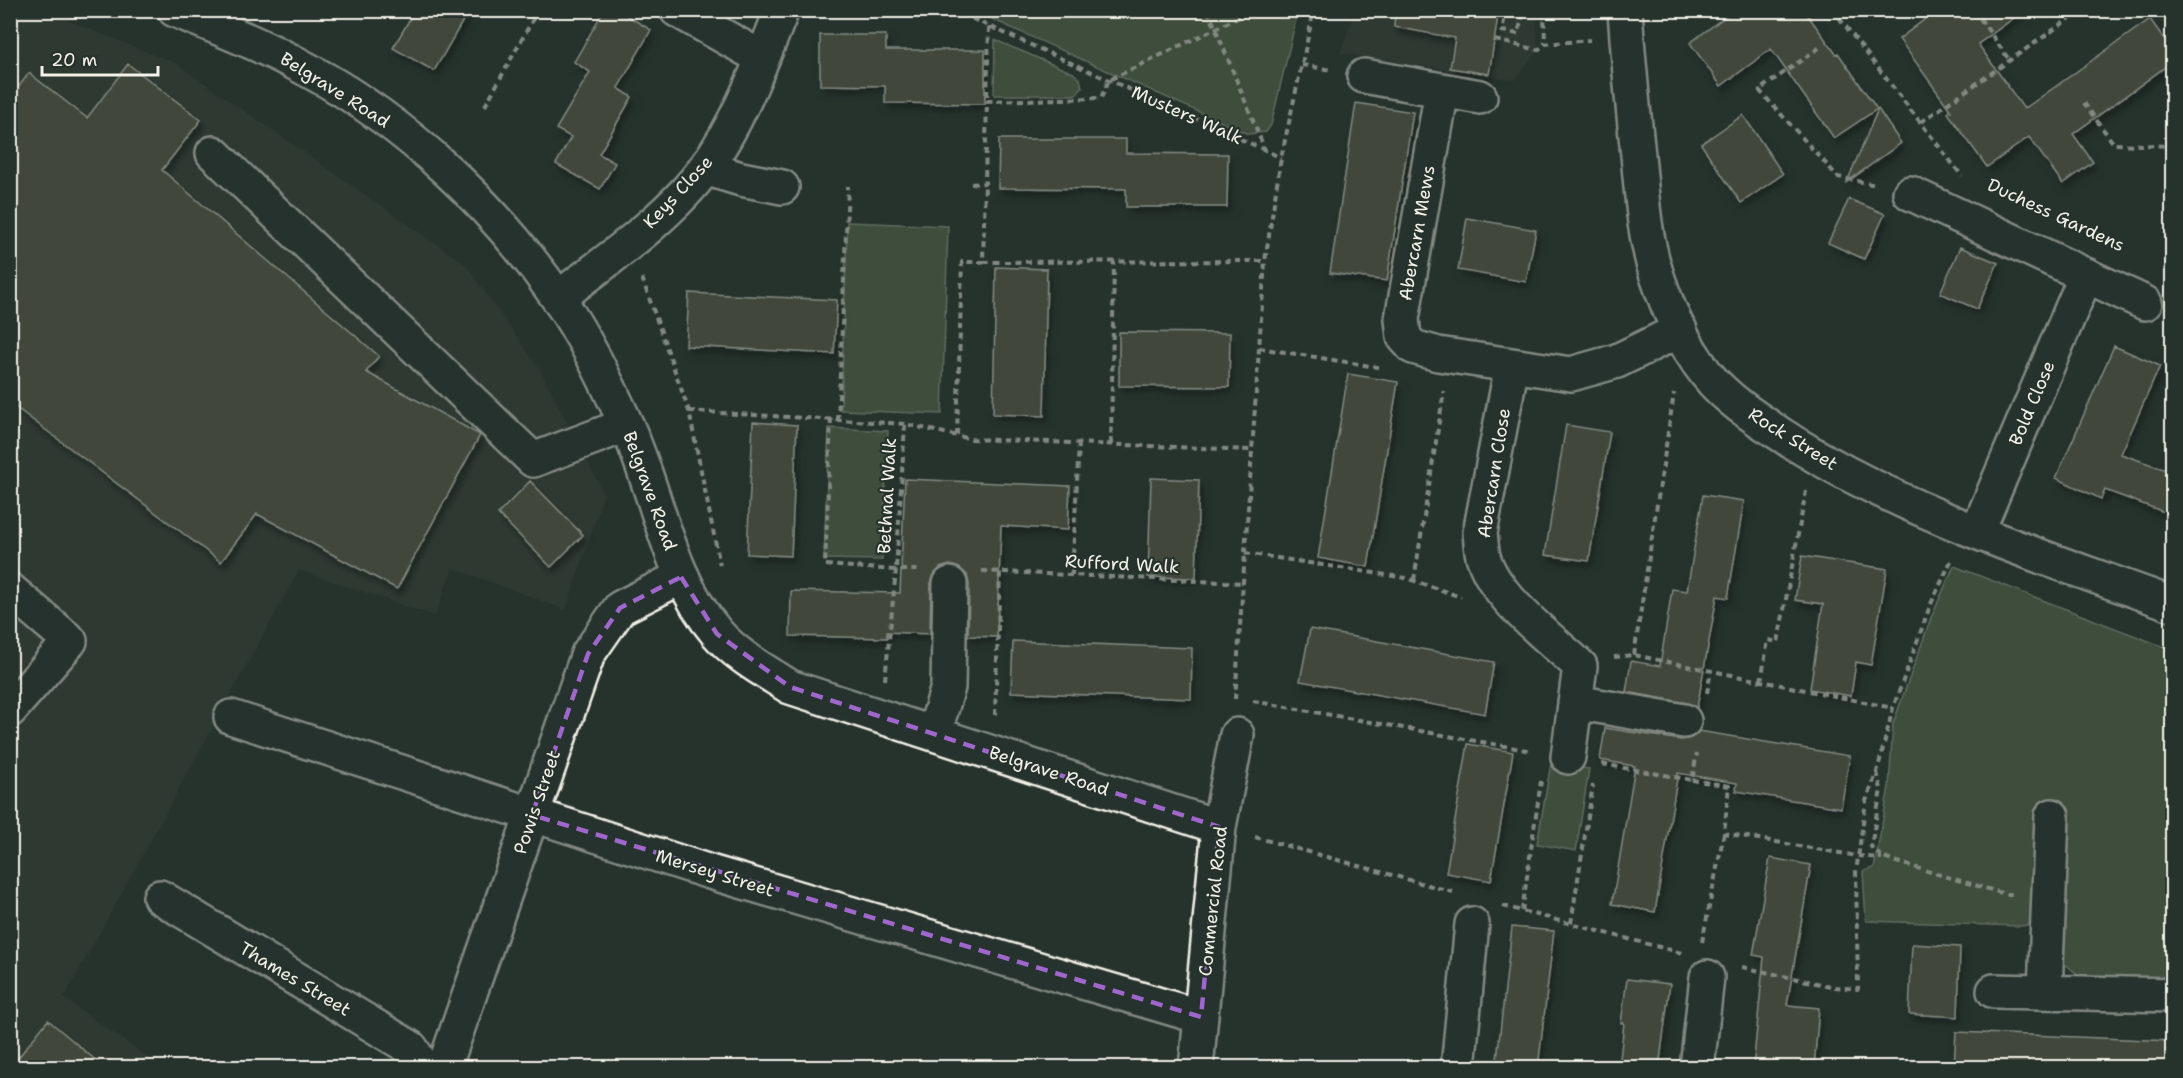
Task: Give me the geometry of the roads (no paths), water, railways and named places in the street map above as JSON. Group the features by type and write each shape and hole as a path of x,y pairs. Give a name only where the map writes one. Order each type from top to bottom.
{"street":[{"name":"Belgrave Road","path":"175,10 257,44 312,72 385,118 450,173 506,231 558,298 583,339 626,424 645,468 681,577 717,634 737,653 790,687 1220,827"},
{"path":"677,10 762,58"},
{"name":"Keys Close","path":"558,298 630,243 675,201 705,168 738,113 782,10"},
{"name":"Rock Street","path":"1625,24 1645,224 1657,275 1680,330 1696,358 1715,383 1756,420 1862,480 1977,532 2172,604"},
{"path":"1364,76 1480,97"},
{"name":"Abercarn Mews","path":"1442,90 1402,319 1404,337 1413,347 1444,355 1512,365"},
{"path":"213,153 533,460 626,424"},
{"path":"705,168 741,180 782,187"},
{"path":"1910,193 2145,303"},
{"name":"Bold Close","path":"1977,532 2086,275"},
{"path":"1512,365 1571,374 1617,361 1680,330"},
{"name":"Abercarn Close","path":"1512,365 1480,532 1483,556 1493,579 1507,598 1580,666 1575,702"},
{"name":"Powis Street","path":"444,1068 588,654 620,608 681,577"},
{"path":"934,734 948,687 950,584"},
{"path":"10,590 70,641 10,710"},
{"path":"1570,758 1575,702 1696,724"},
{"name":"Mersey Street","path":"231,717 710,872 1202,1017"},
{"name":"Commercial Road","path":"1196,1068 1220,827 1237,735"},
{"path":"2045,992 2052,816"},
{"name":"Thames Street","path":"160,897 411,1048 424,1068"},
{"path":"1458,1068 1472,924"},
{"path":"1697,1068 1707,961"},
{"path":"1994,991 2172,995"}]}
